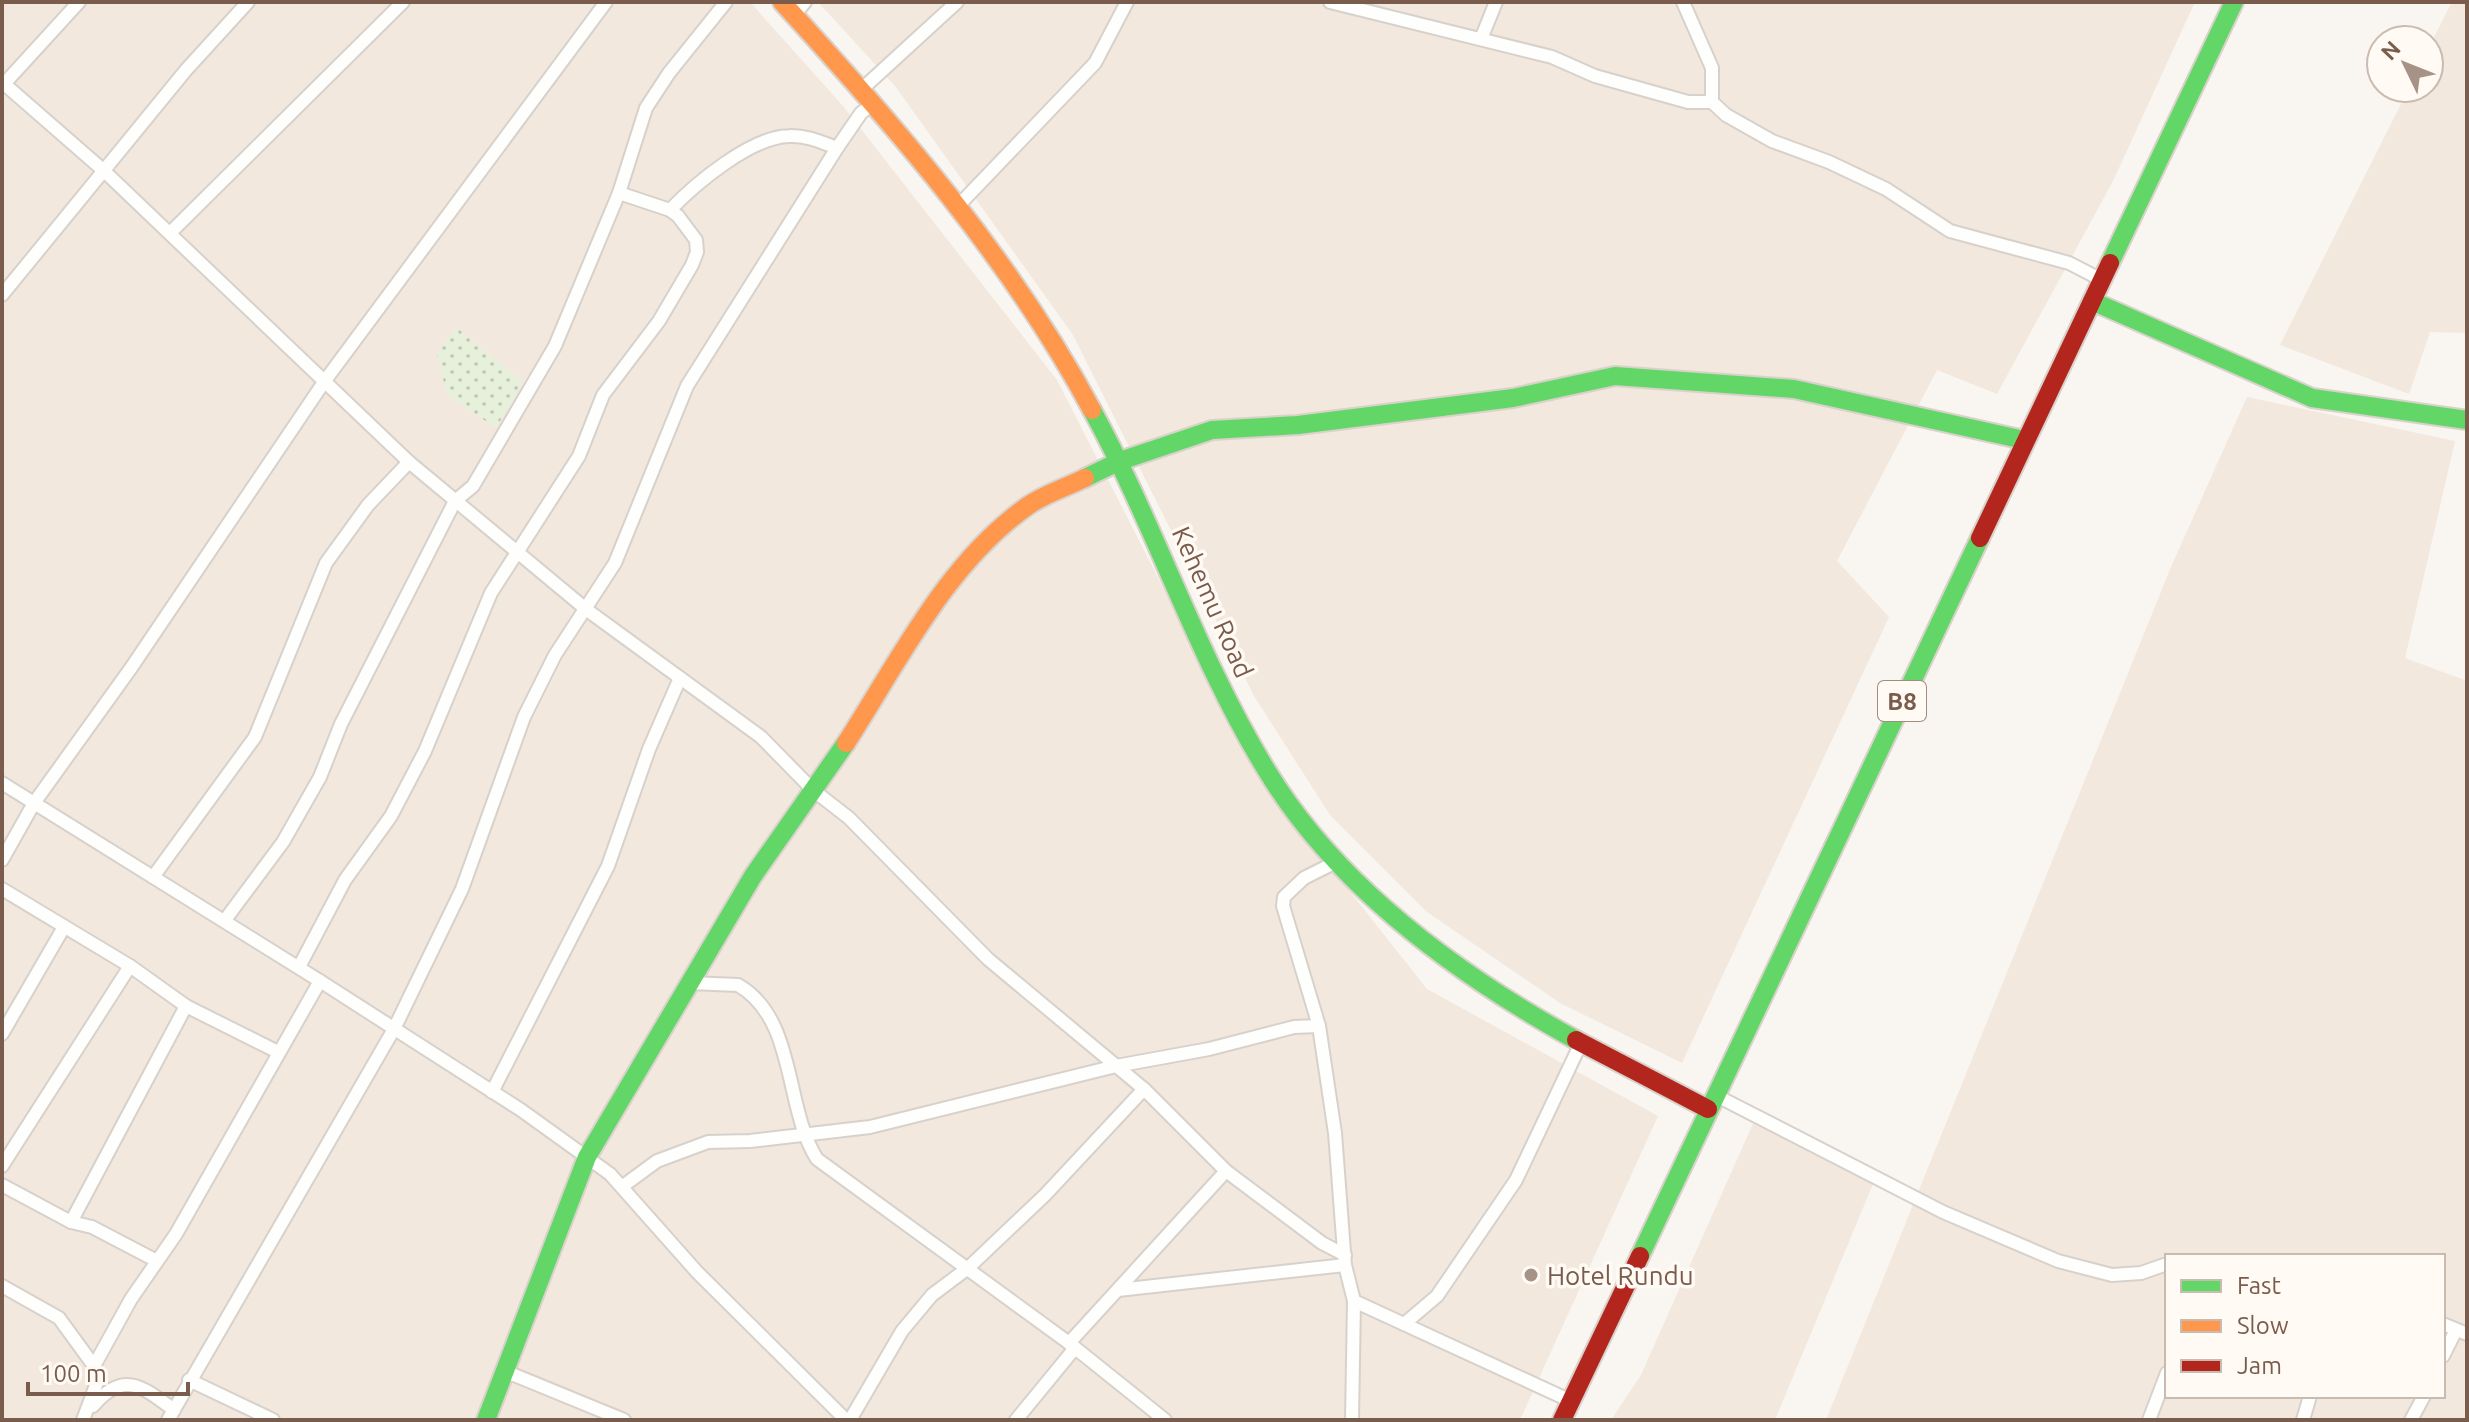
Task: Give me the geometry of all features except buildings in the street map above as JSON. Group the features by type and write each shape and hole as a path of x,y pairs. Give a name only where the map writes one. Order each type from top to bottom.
{"main road":[{"name":"B8","path":"1562,1420 2234,2"},
{"name":"Kehemu Road","path":"794,6 958,206 1052,344 1120,461 1244,732 1285,798 1338,861 1377,901 1452,965 1510,1004 1581,1043 1712,1102"},
{"path":"2092,301 2312,398 2467,420"},
{"path":"486,1420 587,1157 753,876 975,551 1030,504 1120,461 1212,430 1298,425 1513,398 1615,376 1794,389 2024,440"}],"street":[{"path":"79,2 3,83 103,170 409,462 587,610 761,737 813,790 849,818 988,959 1144,1089 1226,1171 1345,1260"},
{"path":"2,295 186,70 248,2"},
{"path":"170,233 403,2"},
{"path":"2,860 34,803 131,668 324,382 606,2"},
{"path":"225,920 283,842 320,777 341,724 455,501 473,486 555,346 619,193 646,108 669,73 726,2"},
{"path":"86,1416 101,1396 124,1383 145,1389 171,1415 394,1029 462,889 524,717 555,655 615,563 687,386 861,113 868,96 957,2"},
{"path":"958,206 1095,63 1127,2"},
{"path":"1330,2 1552,57 1595,76 1675,98 1712,102 1726,115 1772,141 1829,162 1886,189 1950,231 2069,263 2104,281"},
{"path":"1481,39 1496,2"},
{"path":"1683,2 1712,68 1712,102"},
{"path":"670,210 692,188 767,139 789,136 810,138 837,148"},
{"path":"299,967 345,880 391,816 429,743 491,593 579,456 603,395 659,321 692,265 697,252 696,240 670,210 619,193"},
{"path":"153,877 255,737 310,595 326,563 368,505 409,462"},
{"path":"492,1092 608,866 649,749 680,678"},
{"path":"2,783 299,967 587,1157 623,1186 697,1272 848,1420 902,1331 932,1295 968,1268 1045,1195 1144,1089"},
{"path":"1338,861 1304,878 1284,897 1285,916 1319,1026 1335,1133 1345,1260 1354,1301 1352,1420"},
{"path":"2,889 130,966 186,1006 278,1052"},
{"path":"2,1034 64,927"},
{"path":"2,1166 130,966"},
{"path":"94,1366 320,981"},
{"path":"690,983 738,985 757,1000 779,1042 803,1135 817,1159 1072,1345 1165,1420"},
{"path":"71,1222 186,1006"},
{"path":"623,1186 657,1161 691,1146 870,1127 1116,1066 1209,1049 1294,1027 1319,1026"},
{"path":"1404,1324 1437,1296 1516,1180 1581,1043"},
{"path":"1712,1102 1943,1212 2058,1261 2112,1275 2141,1273 2165,1265"},
{"path":"1016,1420 1118,1290 1226,1171"},
{"path":"2,1185 71,1222 92,1227 157,1261"},
{"path":"1118,1290 1345,1260"},
{"path":"2,1286 59,1318 94,1366 96,1385 86,1416"},
{"path":"1354,1301 1571,1401"},
{"path":"2445,1352 2455,1329"},
{"path":"507,1372 624,1420"},
{"path":"2149,1420 2165,1378"},
{"path":"189,1380 256,1416 273,1420"},
{"path":"2303,1420 2309,1398"},
{"path":"2411,1420 2423,1398"}],"shaded area":[{"path":"2,2 750,2 843,106 1057,380 1261,779 1427,989 1658,1116 1520,1420 2,1420"},
{"path":"818,2 2195,2 2113,181 1997,394 1937,370 1837,561 1889,617 1682,1063 1560,1003 1427,912 1330,815 1254,696 1073,335 895,86"},
{"path":"2452,2 2467,2 2467,333 2430,332 2409,394 2280,345 2401,104 2445,104 2445,24 2441,24"},
{"path":"2247,397 2455,441 2405,658 2467,681 2467,1420 1826,1420 2171,567"},
{"path":"1756,1117 1873,1184 1775,1420 1611,1420 1641,1375"}],"green space":[{"path":"457,328 523,382 496,428 447,395 437,353"}],"traffic: fast":[{"path":"2110,263 2234,2"},
{"path":"2092,301 2312,398 2467,420"},
{"path":"1085,478 1120,461 1212,430 1298,425 1513,398 1615,376 1794,389 2024,440"},
{"path":"1092,410 1219,683 1267,771 1296,813 1329,853 1404,925 1488,987 1576,1040"},
{"path":"1640,1256 1980,538"},
{"path":"486,1420 587,1157 753,876 846,743"}],"traffic: slow":[{"path":"782,2 868,98 989,248 1026,300 1092,410"},
{"path":"846,743 927,615 973,555 1029,505 1085,478"}],"traffic: jam":[{"path":"1980,538 2110,263"},
{"path":"1576,1040 1708,1109"},
{"path":"1562,1420 1640,1256"}],"place":[{"name":"Hotel Rundu","path":"1531,1275"}]}
